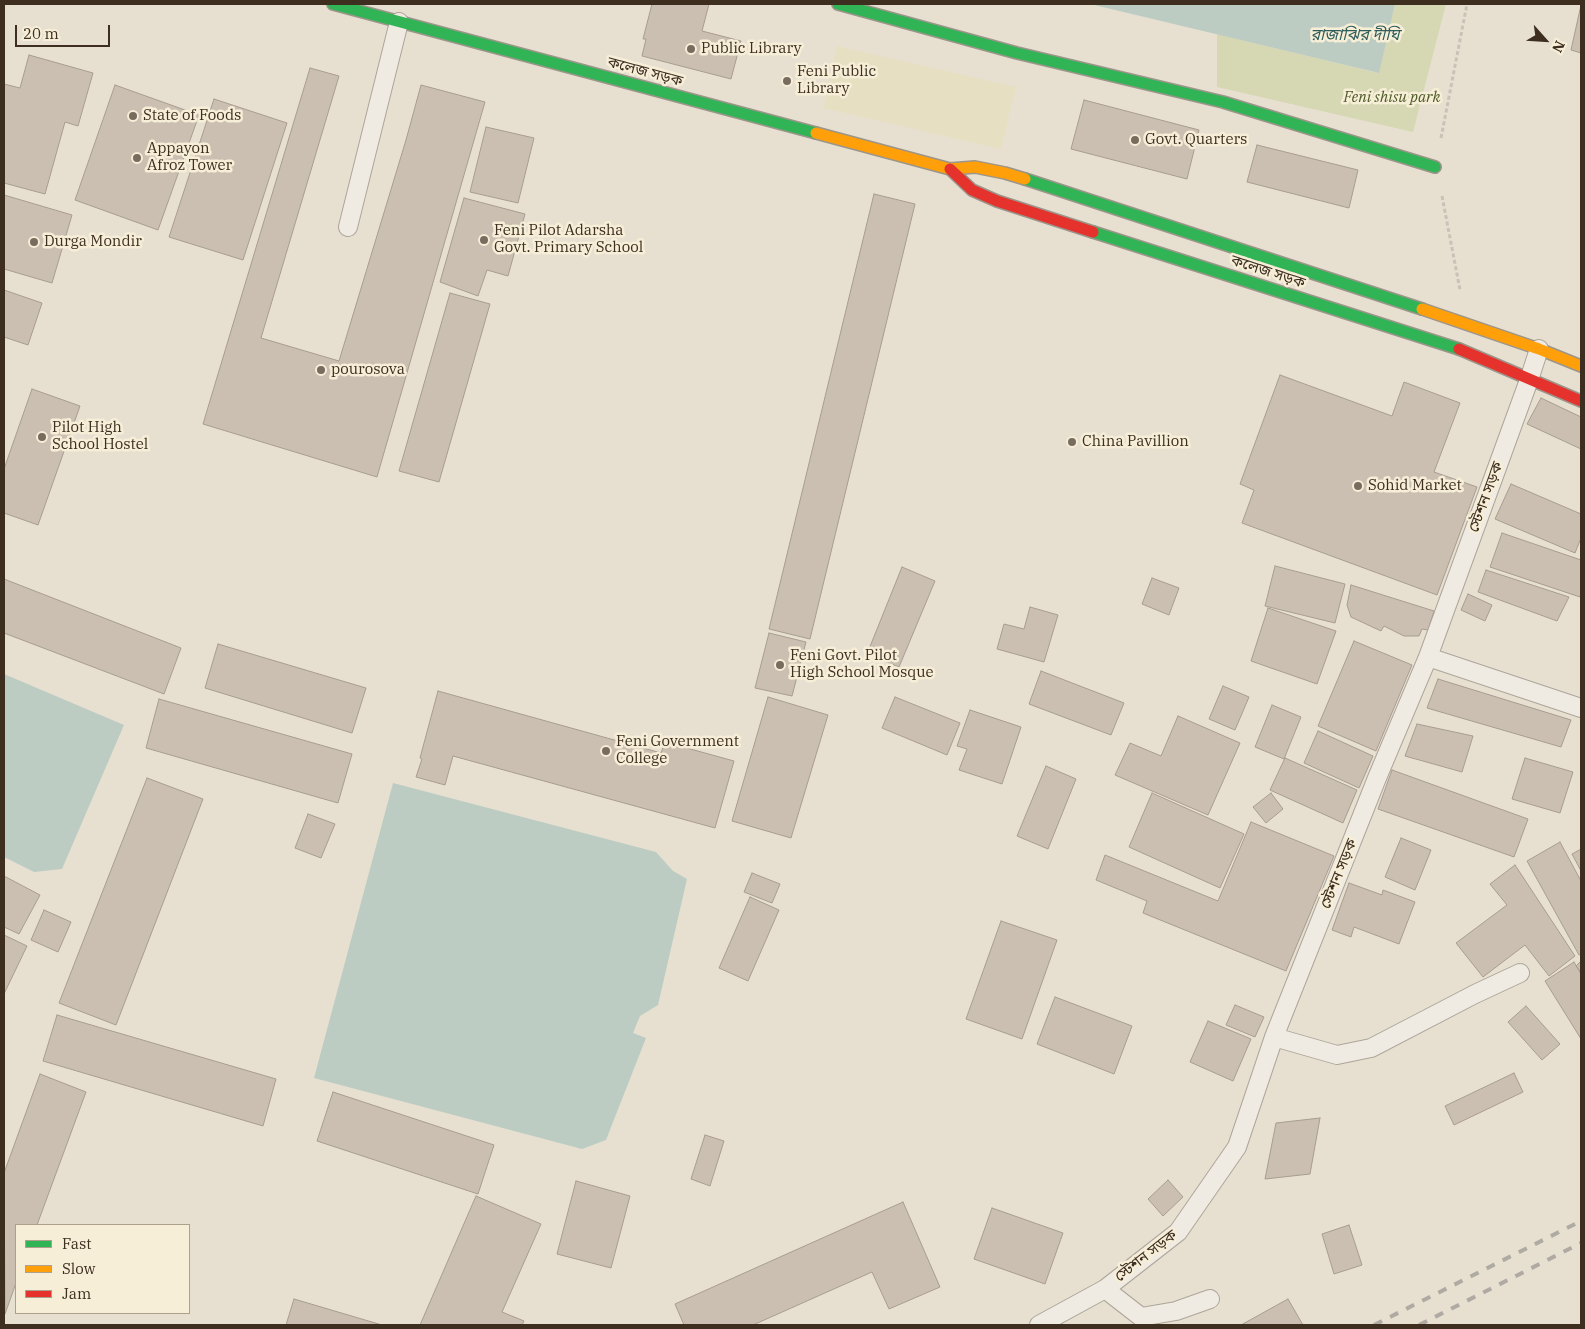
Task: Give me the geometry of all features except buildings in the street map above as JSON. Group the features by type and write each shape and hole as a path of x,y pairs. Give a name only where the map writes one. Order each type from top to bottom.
{"main road":[{"name":"কলেজ সড়ক","path":"333,4 950,169 975,167 1005,173 1466,323 1581,366"},
{"path":"838,4 1017,53 1223,102 1435,167"},
{"name":"কলেজ সড়ক","path":"950,169 972,190 997,201 1457,348 1581,401"}],"lane":[{"path":"348,227 399,22"},
{"name":"স্টেশন সড়ক","path":"1039,1325 1105,1289 1178,1232 1237,1147 1274,1037 1377,778 1428,657 1539,349"},
{"path":"1428,657 1581,708"},
{"path":"1274,1037 1337,1055 1371,1048 1520,973"},
{"path":"1105,1289 1141,1317 1176,1311 1210,1300"}],"shaded area":[{"path":"837,46 1016,87 1001,149 823,108"}],"green space":[{"name":"Feni shisu park","path":"1395,4 1446,4 1413,132 1217,87 1217,34 1378,73"}],"water":[{"name":"রাজাঝির দীঘি","path":"1090,4 1395,4 1379,73"},
{"path":"4,674 124,725 62,869 34,872 4,857"},
{"path":"393,783 656,852 673,871 687,879 658,1005 640,1016 633,1033 646,1038 606,1140 582,1149 314,1078"}],"railway":[{"path":"1374,1325 1581,1221"},
{"path":"1419,1325 1581,1243"}],"traffic: fast":[{"path":"333,4 816,133"},
{"path":"838,4 1017,53 1223,102 1435,167"},
{"path":"1025,179 1422,309"},
{"path":"1093,232 1459,349"}],"traffic: slow":[{"path":"816,133 950,169 975,167 1025,179"},
{"path":"1422,309 1539,349 1581,366"}],"traffic: jam":[{"path":"950,169 972,190 997,201 1093,232"},
{"path":"1459,349 1581,401"}],"place":[{"name":"Public Library","path":"691,49"},
{"name":"Feni Public Library","path":"787,81"},
{"name":"State of Foods","path":"133,116"},
{"name":"Govt. Quarters","path":"1135,140"},
{"name":"Appayon Afroz Tower","path":"137,158"},
{"name":"Feni Pilot Adarsha Govt. Primary School","path":"484,240"},
{"name":"Durga Mondir","path":"34,242"},
{"name":"pourosova","path":"321,370"},
{"name":"Pilot High School Hostel","path":"42,437"},
{"name":"China Pavillion","path":"1072,442"},
{"name":"Sohid Market","path":"1358,486"},
{"name":"Feni Govt. Pilot High School Mosque","path":"780,665"},
{"name":"Feni Government College","path":"606,751"}]}
